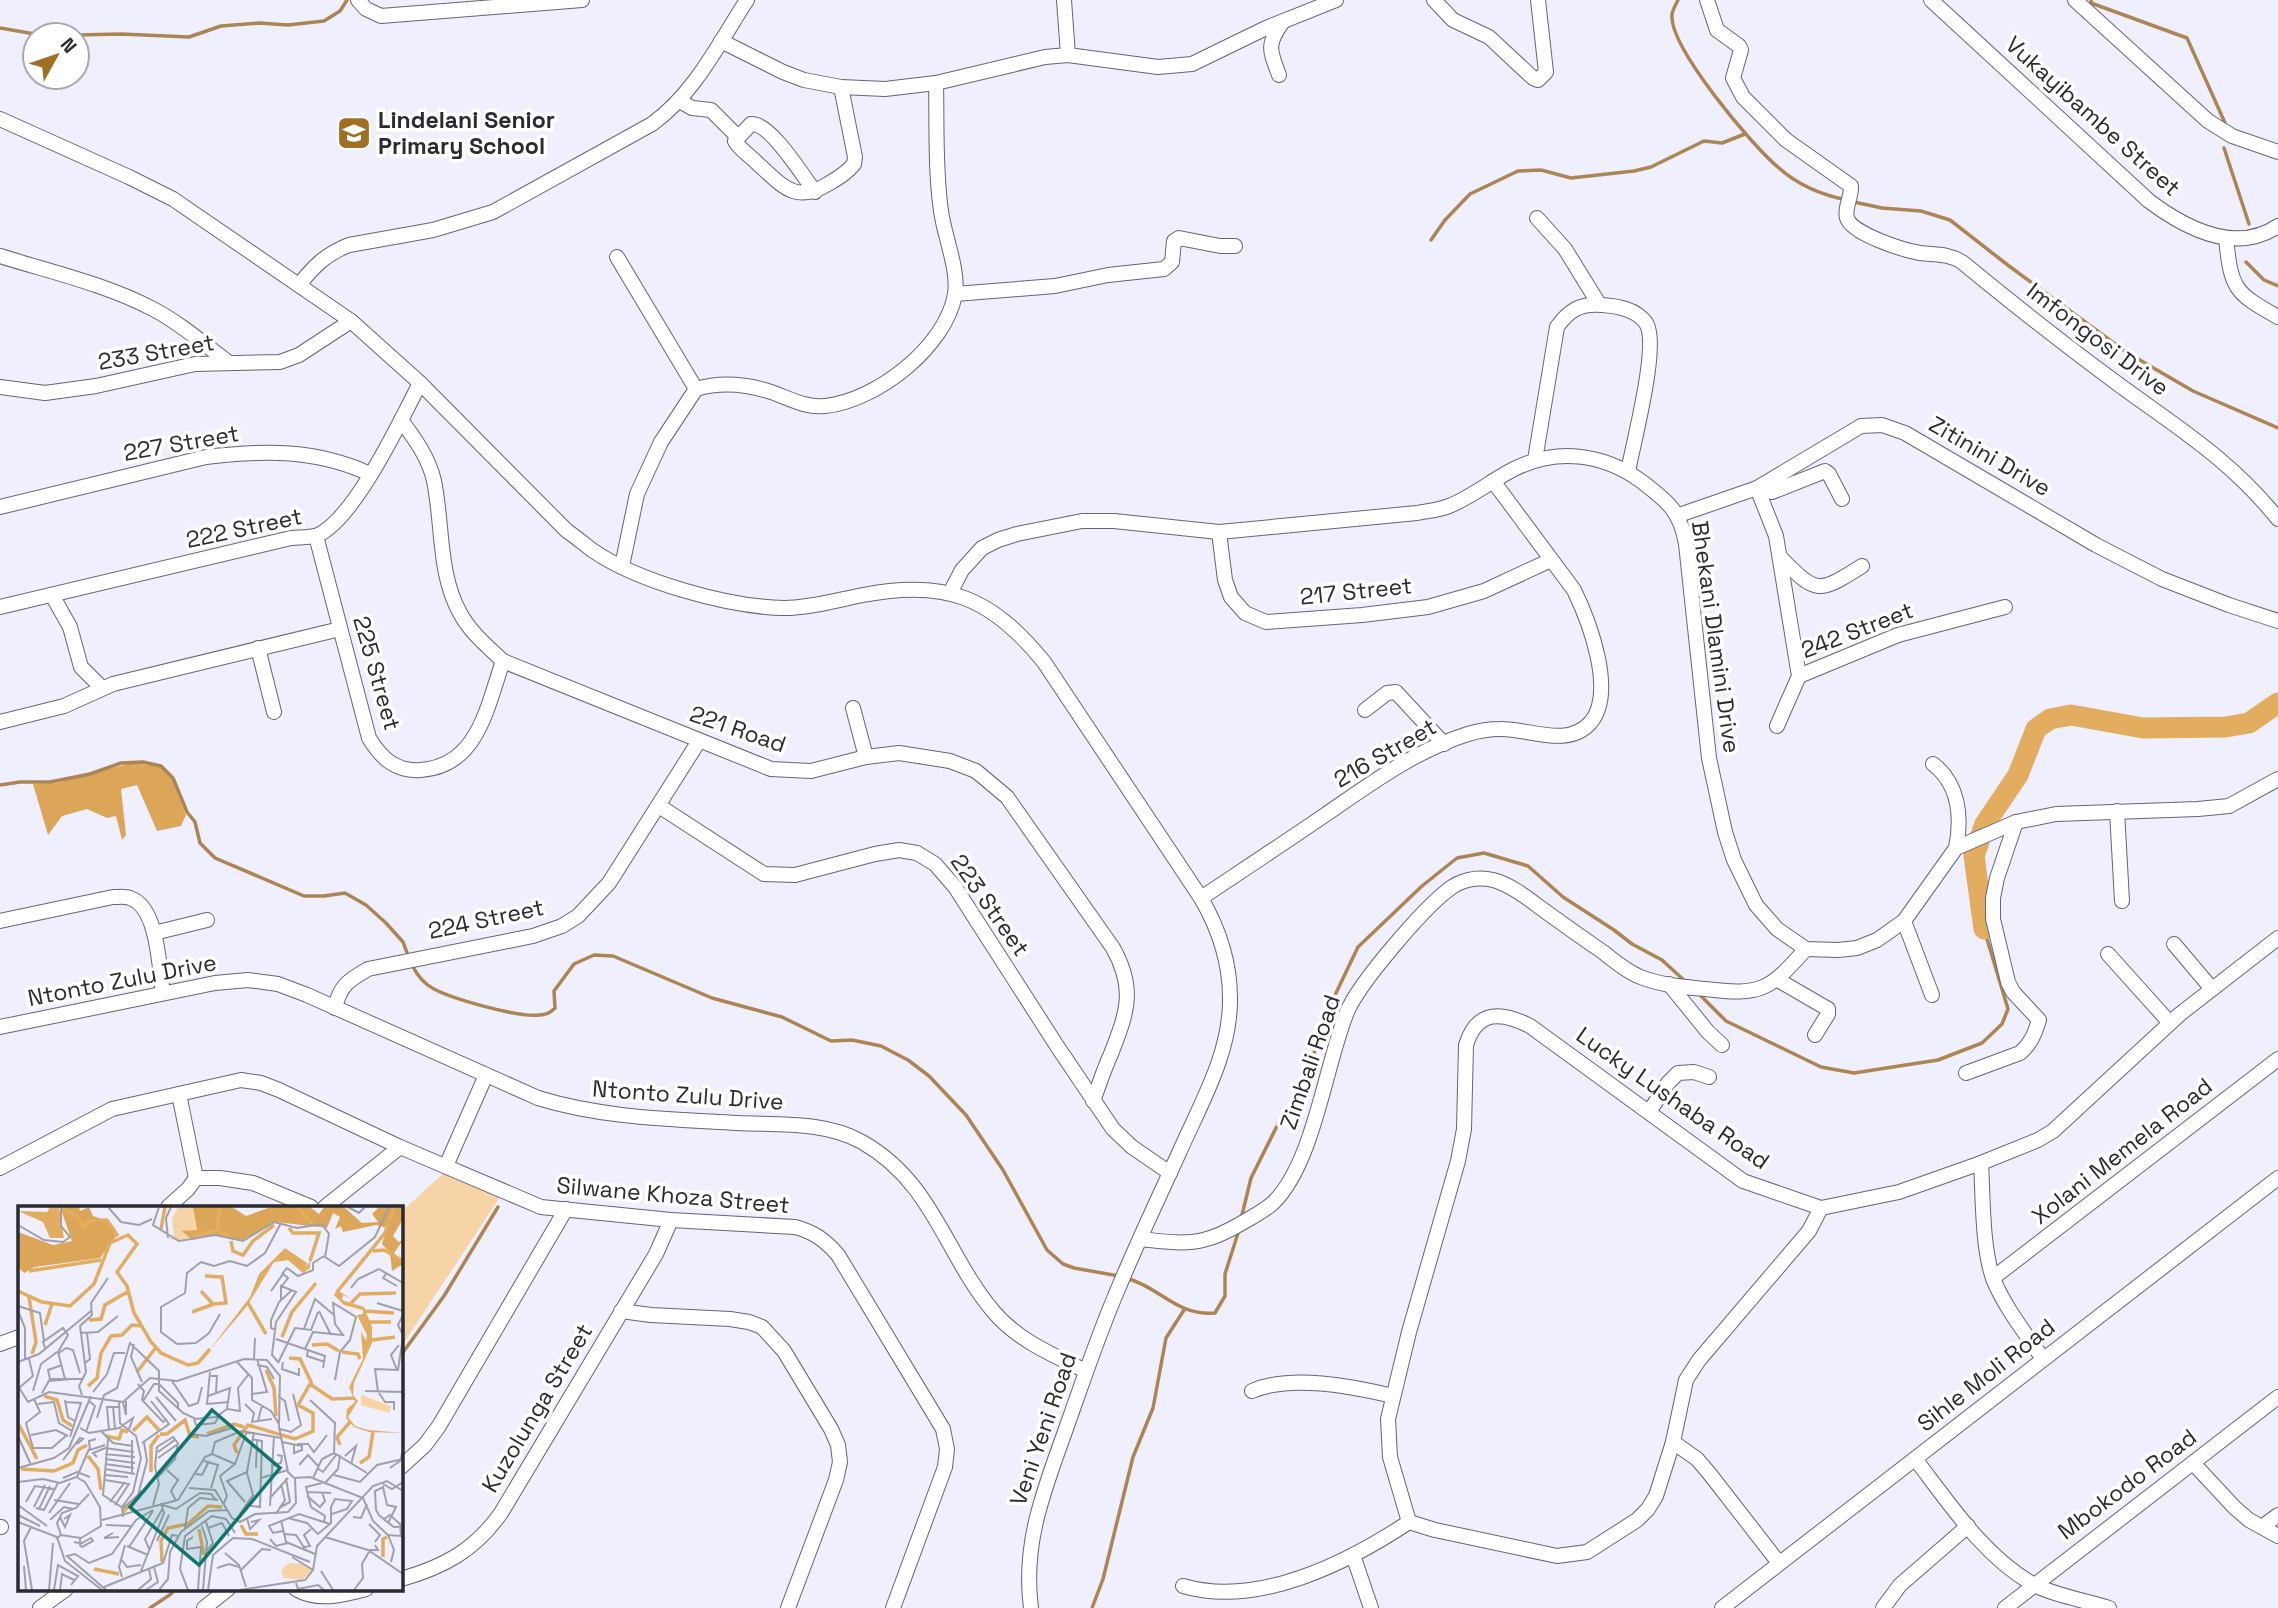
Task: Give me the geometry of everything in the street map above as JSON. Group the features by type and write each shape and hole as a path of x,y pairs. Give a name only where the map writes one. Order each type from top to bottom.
{"street":[{"path":"358,0 366,9 381,16 582,0"},
{"path":"299,285 317,263 334,251 349,245 456,225 514,202 652,124 680,101 747,0"},
{"path":"1064,0 1068,55"},
{"path":"721,41 804,80 841,88 885,89 936,83 1045,57 1068,55 1158,66 1183,65 1205,59 1282,22 1336,0"},
{"path":"1434,0 1453,20 1489,37 1533,78 1541,79 1546,72 1538,0"},
{"name":"Imfongosi Drive","path":"1707,0 1717,30 1741,50 1733,78 1743,97 1786,141 1851,186 1847,211 1848,221 1853,228 1922,253 1948,255 1962,262 2035,322 2229,465 2278,519"},
{"name":"Vukayibambe Street","path":"1931,0 2149,201 2182,223 2226,238 2246,239 2278,226"},
{"path":"2075,0 2208,121 2232,136 2278,152"},
{"path":"1279,75 1270,47 1272,36 1282,22"},
{"path":"622,566 637,494 661,442 696,389 714,384 735,383 811,406 825,406 857,397 891,379 925,350 941,328 955,294 941,211 936,83"},
{"path":"815,192 771,134 759,124 751,124 738,137 736,144 786,188 796,193 815,192 842,176 854,164 854,148 841,88"},
{"path":"680,101 692,108 710,110 738,137"},
{"name":"Veni Yeni Road","path":"0,119 173,199 351,321 420,383 567,531 593,551 622,566 697,593 784,608 879,592 911,590 950,593 990,609 1026,640 1044,662 1212,917 1224,950 1230,999 1228,1021 1216,1067 1116,1291 1033,1529 1027,1572 1031,1608"},
{"path":"1537,218 1565,249 1599,304"},
{"path":"955,294 1026,290 1108,275 1164,269 1172,262 1174,241 1179,238 1220,246 1235,246"},
{"path":"2226,238 2229,271 2233,282 2246,298 2278,317"},
{"path":"0,256 124,295 178,324 228,362"},
{"path":"617,257 696,389"},
{"path":"1535,460 1557,327 1569,312 1579,306 1599,304 1633,311 1650,331 1650,360 1628,472"},
{"name":"233 Street","path":"0,387 46,393 195,364 280,362 299,355 351,321"},
{"name":"222 Street","path":"0,607 290,538 316,536 345,511 370,474 420,383"},
{"name":"221 Road","path":"401,420 418,443 434,479 450,591 460,613 477,637 503,661 771,769 811,771 866,757 899,753 950,761 976,771 993,784 1013,805 1123,966 1127,985 1127,1008 1122,1030 1093,1101"},
{"name":"Zitinini Drive","path":"1679,515 1760,486 1861,426 1882,425 1905,433 2096,545 2162,579 2278,621"},
{"name":"227 Street","path":"0,508 180,463 238,453 325,457 370,474"},
{"name":"Bhekani Dlamini Drive","path":"950,593 961,570 972,557 998,540 1017,534 1093,520 1219,532 1417,513 1449,506 1535,460 1578,455 1604,461 1628,472 1679,515 1686,544 1709,758 1725,832 1741,878 1756,905 1777,929 1805,949"},
{"path":"1760,486 1772,492 1825,471 1842,499"},
{"name":"216 Street","path":"1201,898 1394,768 1444,744 1468,734 1499,729 1560,736 1572,734 1590,723 1597,712 1601,694 1600,672 1583,608 1574,590 1493,481"},
{"name":"242 Street","path":"1760,486 1781,558 1799,676 1898,635 2005,607"},
{"name":"217 Street","path":"1219,532 1225,580 1231,597 1245,614 1266,622 1428,607 1484,591 1552,559"},
{"name":"225 Street","path":"316,536 369,738 380,755 396,767 413,771 437,769 454,761 467,748 481,726 503,661"},
{"path":"1781,558 1804,581 1815,587 1833,584 1862,566"},
{"path":"52,595 70,627 81,667 102,688"},
{"path":"0,722 64,706 102,688 340,629"},
{"path":"258,648 274,712"},
{"path":"1777,726 1799,676"},
{"path":"1364,709 1387,693 1396,692 1444,744"},
{"path":"853,708 866,757"},
{"name":"224 Street","path":"335,1007 338,992 350,979 368,969 416,957 533,936 562,926 578,916 609,883 699,741"},
{"path":"1933,764 1948,777 1956,795 1961,846"},
{"path":"1815,1035 1828,1014 1828,1009 1778,980 1805,949 1823,951 1857,948 1877,940 1904,921 1961,846 2016,822 2056,814 2229,806 2278,779"},
{"name":"223 Street","path":"659,806 764,874 795,875 899,850 917,853 935,864 955,887 1113,1129 1132,1147 1170,1173"},
{"path":"2117,811 2122,901"},
{"path":"1966,1073 2026,1048 2034,1036 2039,1020 2013,992 2008,982 1993,919 1997,878 2016,822"},
{"name":"Zimbali Road","path":"1140,1239 1203,1241 1227,1232 1273,1203 1297,1167 1312,1128 1340,1032 1354,999 1437,899 1462,881 1476,878 1503,883 1627,970 1652,981 1713,990 1758,989 1778,980"},
{"path":"0,920 113,897 130,898 148,913 154,933 163,993"},
{"path":"154,933 207,920"},
{"path":"1904,921 1932,995"},
{"path":"1183,1586 1210,1600 1224,1602 1252,1602 1280,1595 1308,1585 1409,1522 1434,1531 1557,1556 1587,1552 1637,1520 1648,1509 1662,1481 1683,1389 1691,1370 1809,1231 1821,1208 1899,1192 2038,1140 2053,1131 2170,1023 2278,938"},
{"path":"2174,944 2212,989"},
{"path":"2108,954 2170,1023"},
{"name":"Ntonto Zulu Drive","path":"0,1027 163,993 248,980 278,984 538,1098 568,1107 641,1117 797,1126 834,1131 860,1140 884,1156 905,1176 926,1202 973,1285 994,1313 1040,1349 1086,1371"},
{"path":"1673,985 1707,1032 1722,1045"},
{"name":"Lucky Lushaba Road","path":"1409,1522 1389,1446 1388,1419 1458,1161 1464,1129 1466,1045 1474,1028 1493,1015 1519,1020 1548,1038 1743,1181 1821,1208"},
{"name":"Xolani Memela Road","path":"1993,1278 2278,1059"},
{"path":"1649,1112 1678,1073 1694,1072 1709,1077"},
{"path":"446,1166 486,1075"},
{"name":"Silwane Khoza Street","path":"0,1168 112,1110 240,1080 261,1083 400,1147 541,1207 671,1220 795,1227 811,1231 826,1241 838,1255 943,1429 947,1449 945,1467 893,1608"},
{"path":"169,1206 196,1178 178,1094"},
{"path":"326,1206 400,1147"},
{"path":"1981,1163 1987,1245 1993,1278 2043,1359"},
{"path":"196,1178 253,1183 309,1206"},
{"name":"Sihle Moli Road","path":"1722,1608 2278,1178"},
{"path":"402,1466 425,1445 439,1426 566,1209"},
{"name":"Kuzolunga Street","path":"402,1579 444,1564 486,1534 656,1254 671,1220"},
{"path":"621,1311 749,1322 762,1327 784,1351 831,1429 838,1446 840,1462 836,1480 789,1608"},
{"path":"0,1344 18,1337"},
{"path":"1252,1391 1275,1383 1352,1387 1393,1396"},
{"name":"Mbokodo Road","path":"2005,1608 2278,1396"},
{"path":"1673,1442 1703,1466 1779,1563"},
{"path":"1916,1460 1968,1526 1994,1553 2033,1584 2109,1608"},
{"path":"2193,1463 2235,1508 2278,1536"},
{"path":"2262,1527 2278,1515"},
{"path":"1883,1608 1900,1585 1968,1526"},
{"path":"1354,1558 1371,1608"},
{"path":"40,1608 65,1590"},
{"path":"204,1608 228,1590"},
{"path":"298,1590 305,1594 327,1597 361,1590"}],"shaded area":[{"path":"131,763 160,766 171,776 186,815 181,826 157,831 137,785 121,789 126,835 122,840 116,816 107,818 87,809 62,816 48,835 33,784 56,783"},
{"path":"445,1172 498,1194 498,1200 402,1345 402,1211"}],"waterway":[{"path":"91,35 189,37 221,26 259,23 288,25 324,21 340,11 347,0"},
{"path":"1678,0 1672,13 1675,30 1698,72 1733,119 1786,174 1811,188 1847,200"},
{"path":"2091,0 2091,3 2187,38 2225,123"},
{"path":"0,28 21,32"},
{"path":"1431,240 1445,220 1470,194 1518,171 1541,170 1571,178 1634,171 1651,167 1704,141 1722,143 1745,134"},
{"path":"2224,148 2249,224"},
{"path":"1854,202 1882,208 1921,211 1950,220 2126,352 2193,391 2278,428"},
{"path":"2246,262 2264,280 2278,286"},
{"path":"1984,929 1974,856 1985,824 2018,775 2036,729 2050,719 2071,715 2143,728 2226,727 2249,723 2278,703"},
{"path":"0,785 50,782 90,774 121,763 143,762 161,766 173,778 187,812 195,822 200,843 215,858 304,896 345,893 366,905 386,923 403,942 409,958"},
{"path":"1241,1219 1251,1178 1281,1118 1293,1103 1313,1057 1325,1016 1358,947 1422,886 1457,858 1484,853 1528,866 1563,897 1632,944 1662,960 1687,983"},
{"path":"1698,993 1726,1021 1821,1067 1854,1073 1938,1060 1982,1043 2002,1024 2008,1009 1984,929"},
{"path":"412,965 424,982 443,993 502,1011 540,1015 555,1008 554,991 574,964 594,955 613,956 712,998 782,1017 831,1041 852,1040 881,1046 908,1060 929,1076 966,1115 1003,1170 1047,1250 1063,1264 1074,1268 1119,1276"},
{"path":"402,1354 444,1296 498,1207"},
{"path":"1126,1278 1189,1310 1215,1313 1225,1296 1225,1274 1239,1230"},
{"path":"1092,1608 1103,1579 1133,1457 1153,1408 1166,1338 1184,1310"},
{"path":"150,1608 174,1590"}],"place":[{"name":"Lindelani Senior Primary School","path":"354,133"}]}
